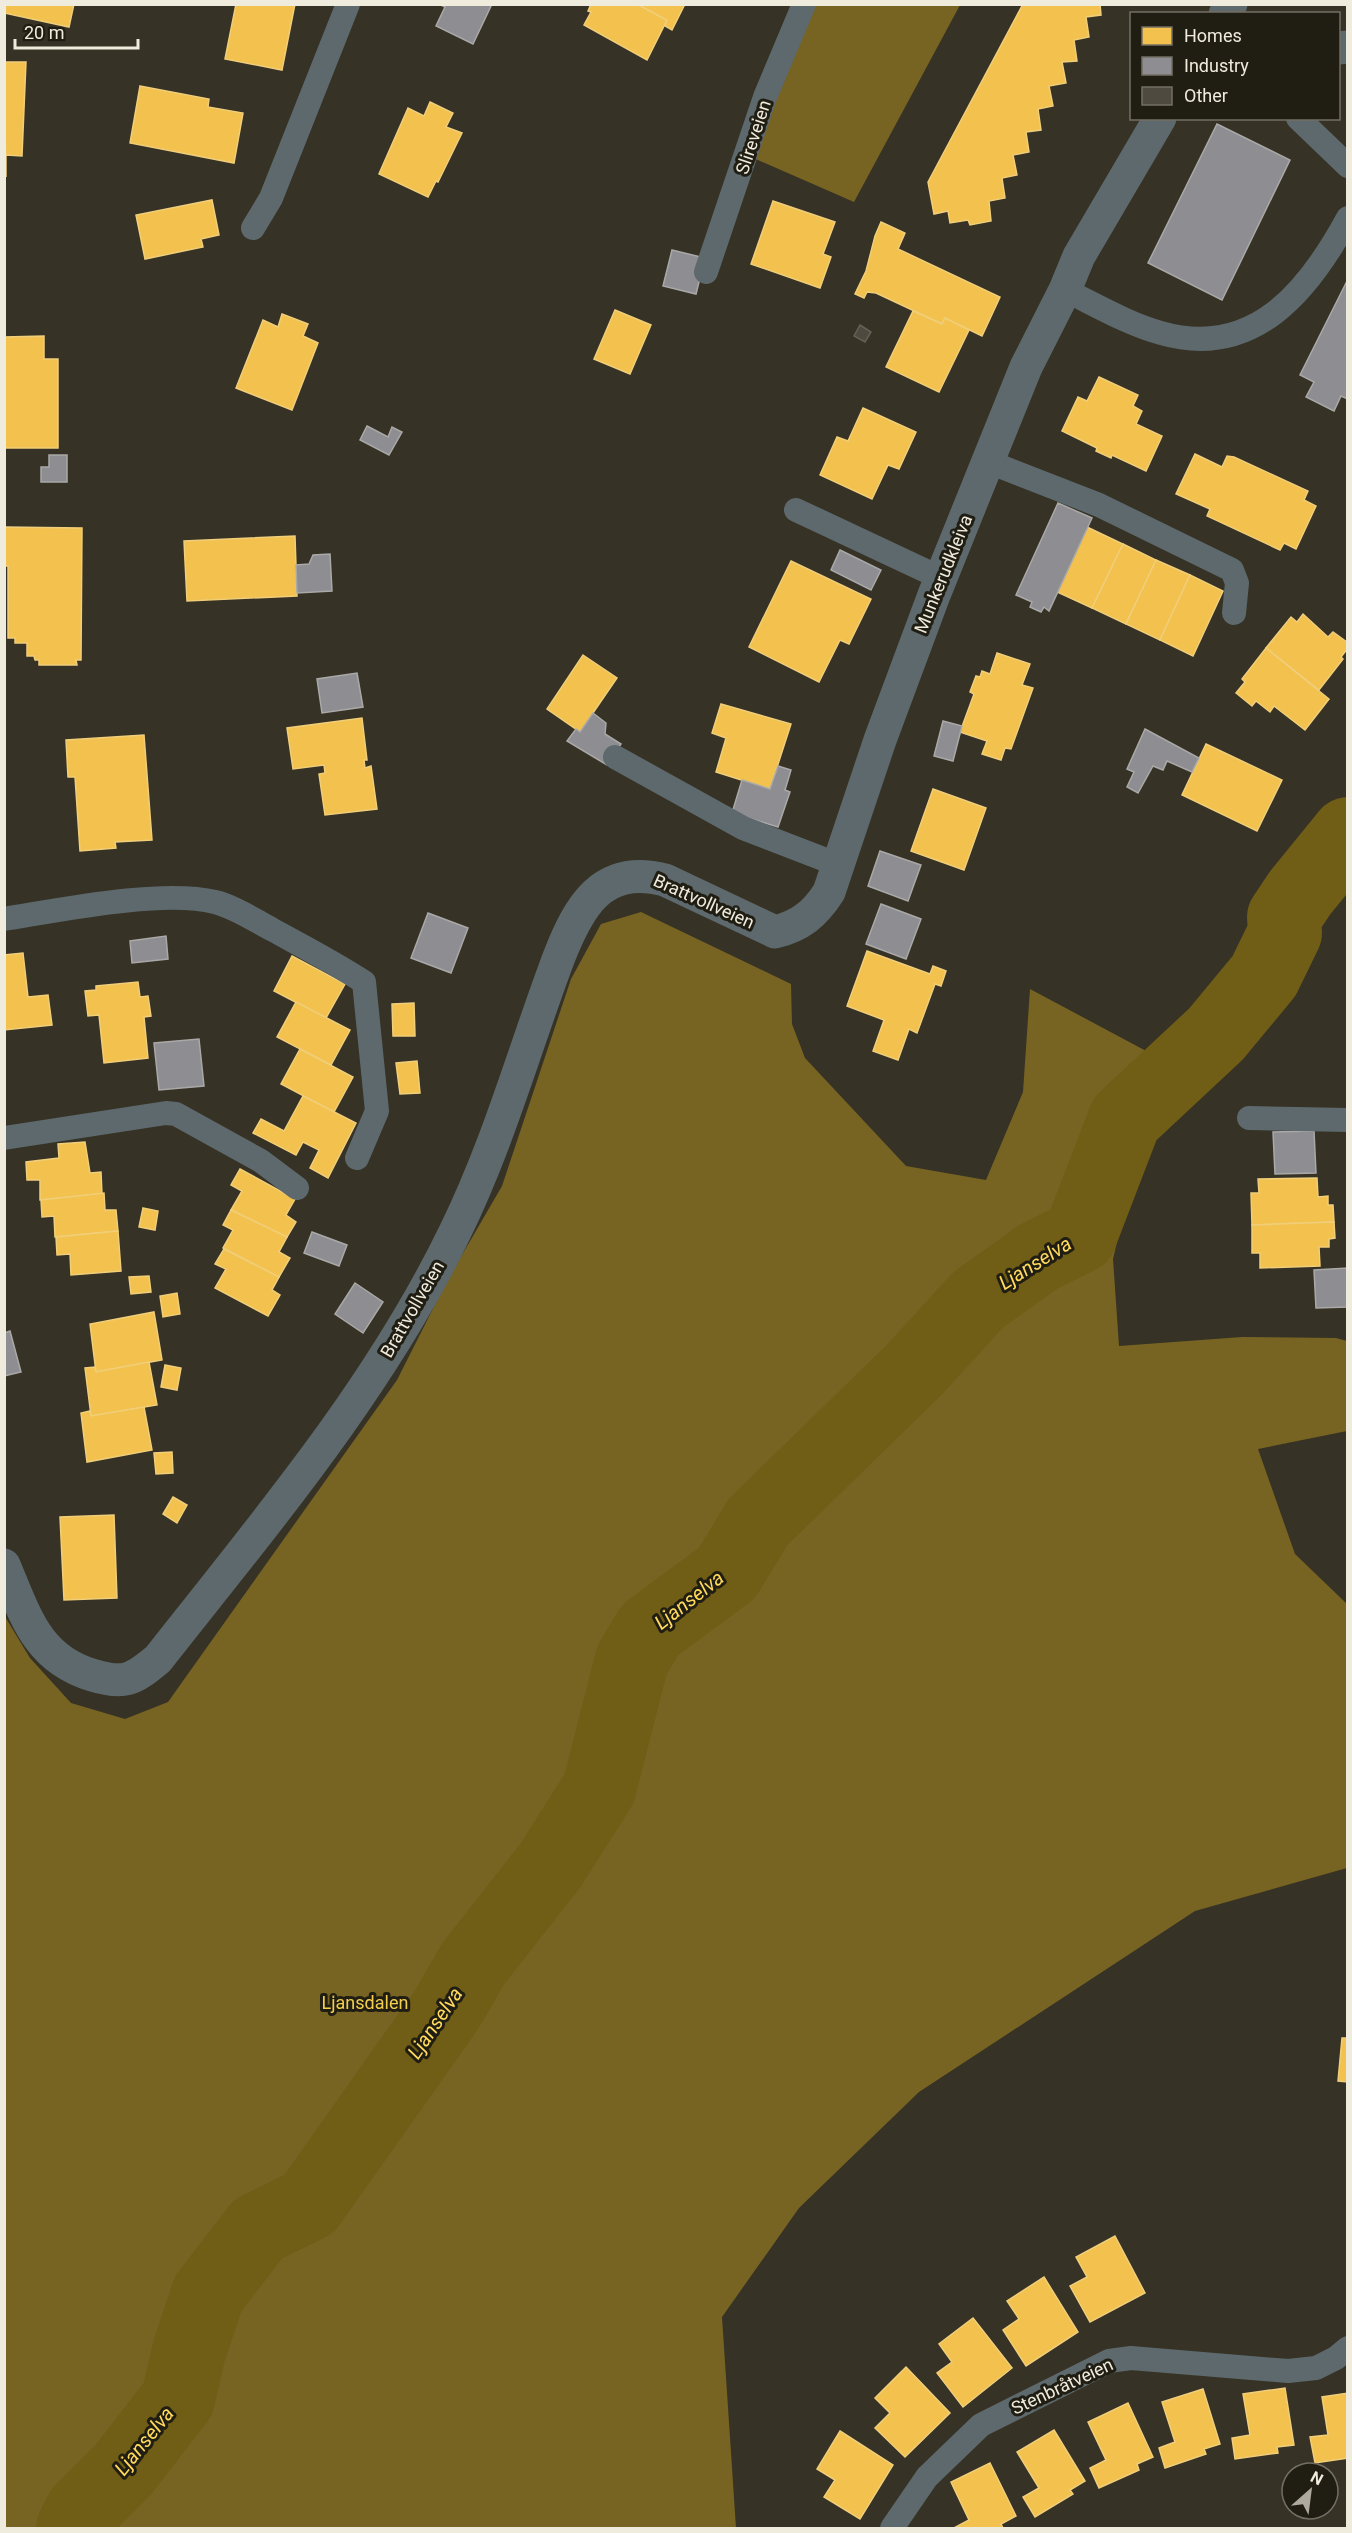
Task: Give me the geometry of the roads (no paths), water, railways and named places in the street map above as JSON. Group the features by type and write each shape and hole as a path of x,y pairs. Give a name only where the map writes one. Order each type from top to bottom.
{"street":[{"name":"Munkerudkleiva","path":"775,932 796,927 818,910 829,892 880,740 940,578 1026,367 1065,290 1078,256 1159,120"},
{"name":"Brattvollveien","path":"4,1565 29,1625 55,1657 71,1667 115,1682 137,1676 158,1659 305,1470 378,1368 409,1317 479,1182 500,1130 570,929 594,894 608,883 625,878 648,876 665,880 775,932"}],"lane":[{"path":"253,228 271,198 348,4"},
{"name":"Slireveien","path":"706,272 765,97 804,4"},
{"path":"1300,120 1347,166"},
{"path":"1065,290 1161,333 1203,340 1237,334 1272,315 1305,286 1326,258 1347,218"},
{"path":"989,462 1099,505 1232,570 1237,583 1234,612"},
{"path":"796,510 940,578"},
{"path":"615,757 743,828 839,865"},
{"path":"4,919 150,900 182,898 212,901 245,915 343,968 364,982 377,1111 357,1158"},
{"path":"4,1138 133,1118 176,1114 261,1161 297,1188"},
{"path":"1249,1118 1347,1120"},
{"name":"Stenbråtveien","path":"892,2529 927,2477 981,2425 1109,2361 1131,2358 1288,2372 1316,2368 1336,2358 1347,2348"}],"waterway":[{"name":"Ljanselva","path":"73,2528 81,2512 123,2470 178,2399 189,2351 208,2294 258,2229 309,2204 447,2009 473,1964 550,1866 599,1789 632,1660 650,1630 727,1573 758,1522 914,1370 978,1300 1038,1257 1080,1236 1125,1119 1216,1034 1264,976 1285,933 1284,917 1300,893 1348,834"}],"park label":[{"name":"Ljansdalen","path":"365,2002"}]}
